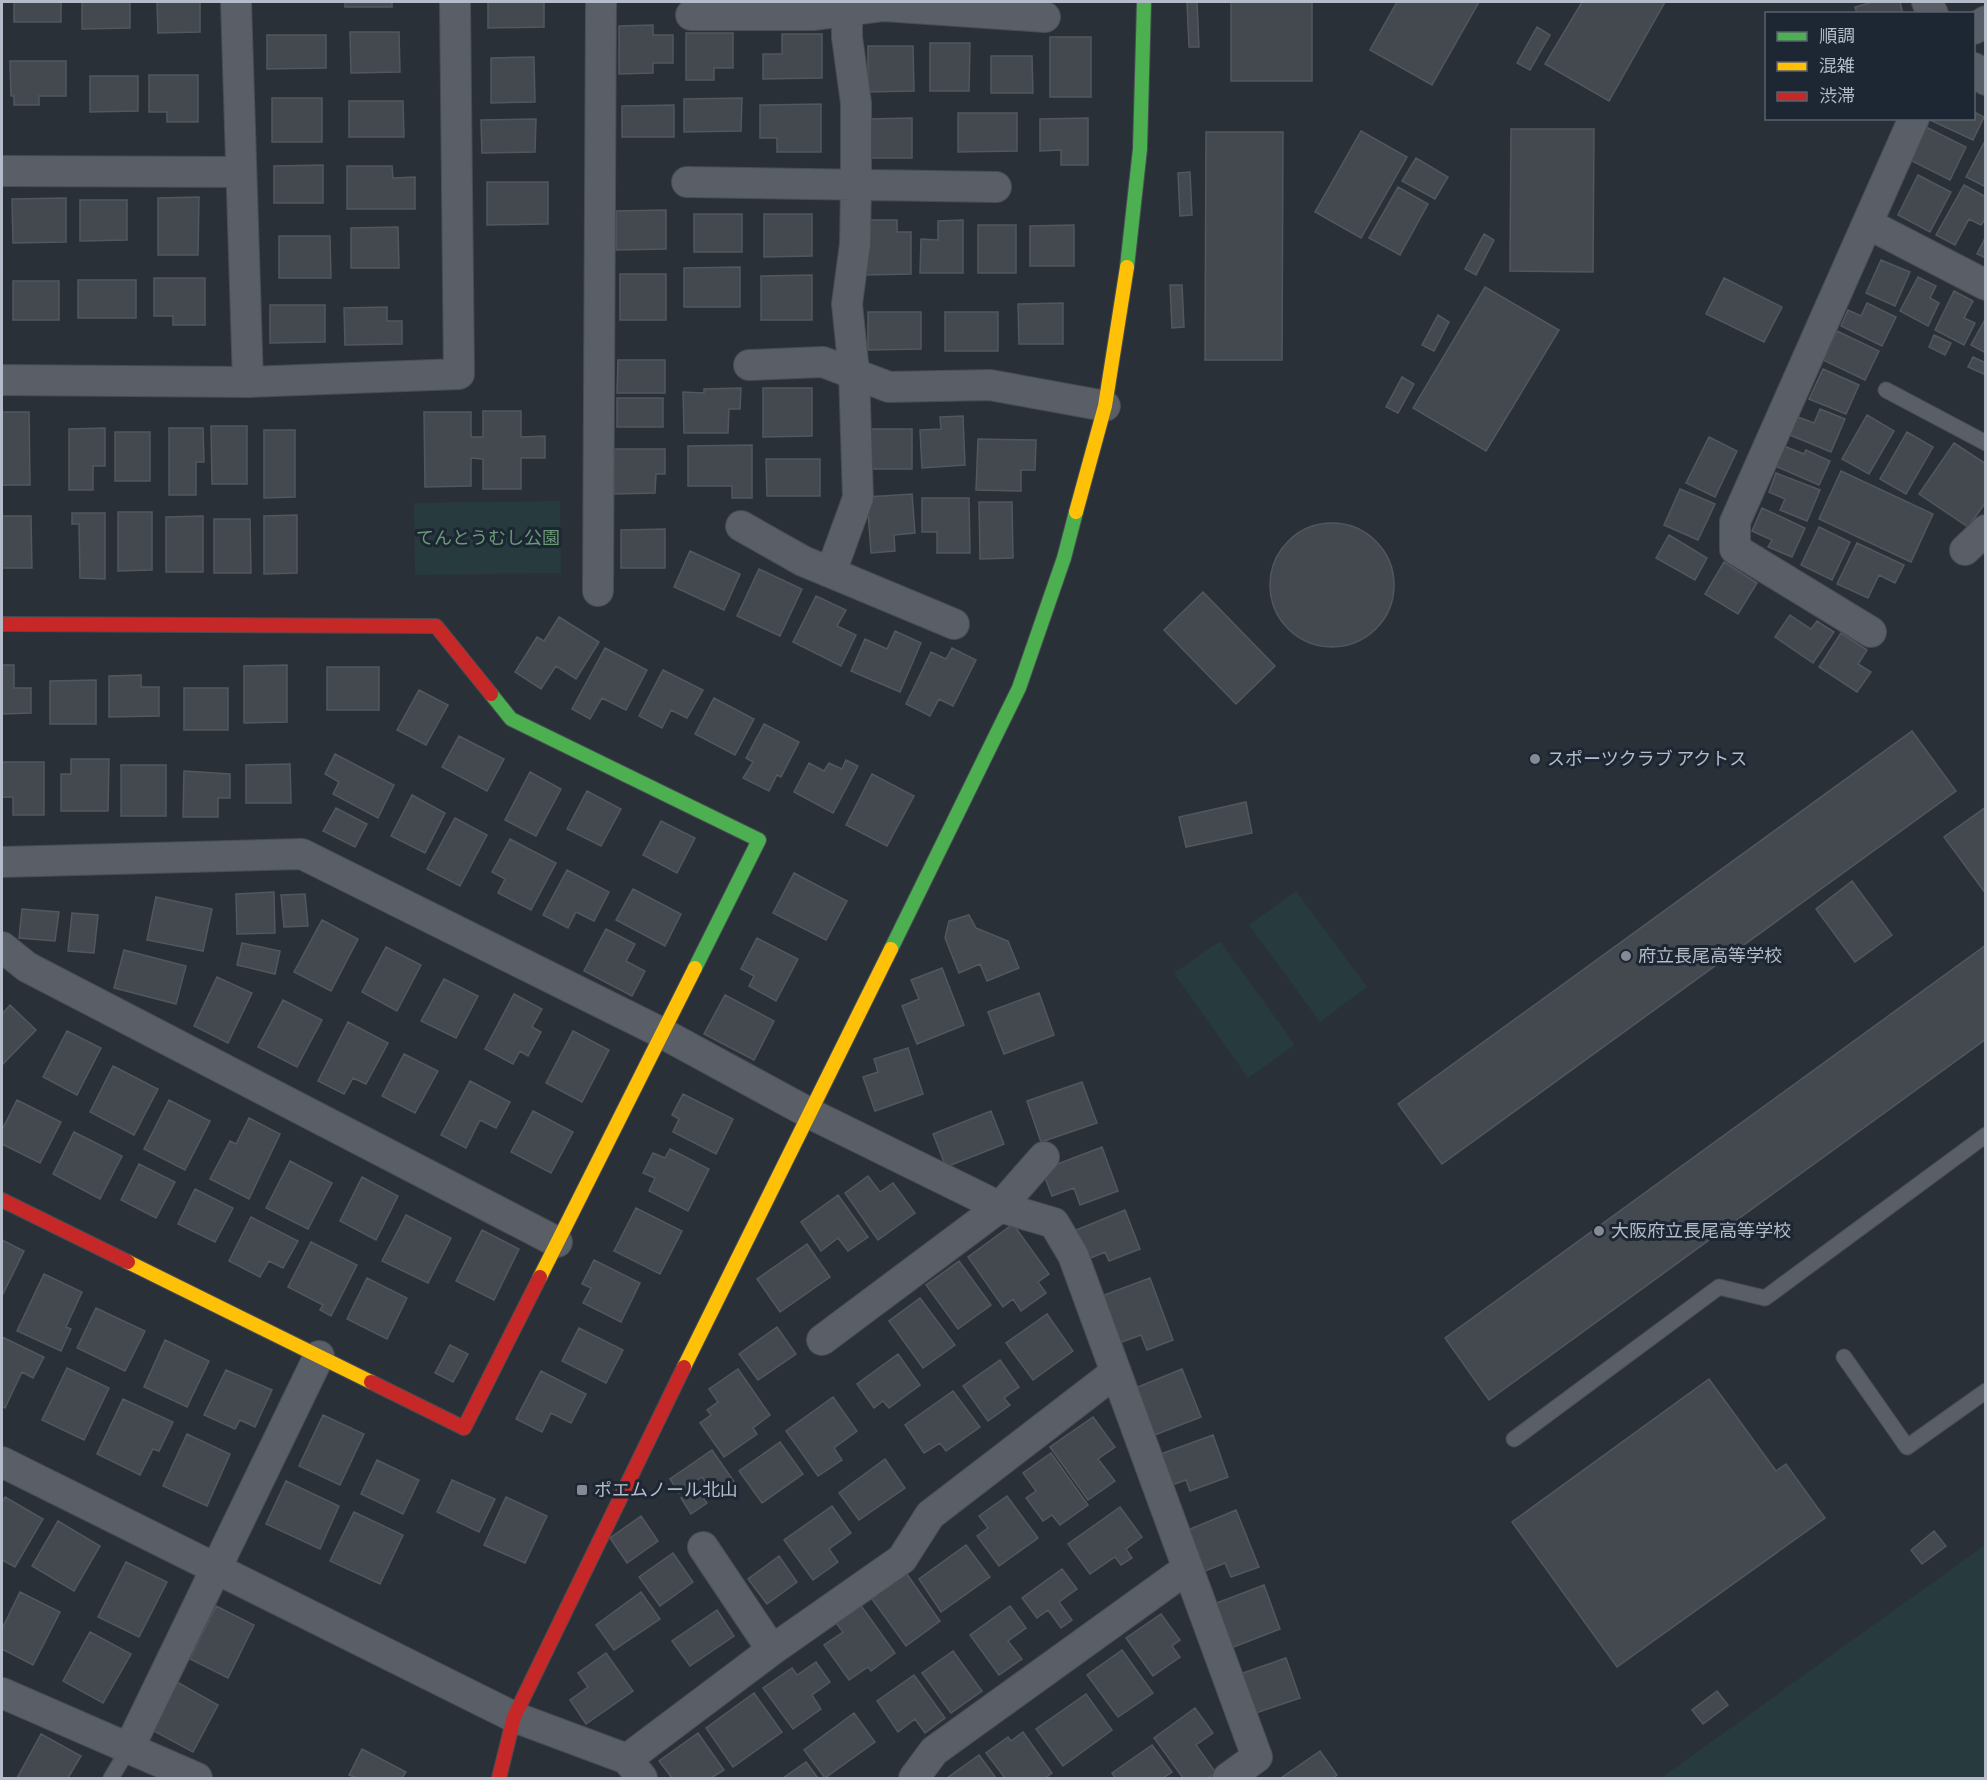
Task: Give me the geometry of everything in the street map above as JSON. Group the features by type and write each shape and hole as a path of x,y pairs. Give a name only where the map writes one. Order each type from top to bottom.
{"street":[{"path":"236,2 248,382"},
{"path":"2,380 248,382 459,375 455,2"},
{"path":"598,591 601,2"},
{"path":"499,1779 514,1717 617,1502 812,1114 1019,688 1064,558 1106,406 1124,291 1140,149 1144,2"},
{"path":"831,572 858,498 854,372 847,304 855,244 856,184 855,103 847,37 847,6"},
{"path":"691,15 815,15 847,6 884,6 1045,17"},
{"path":"1975,69 1986,80"},
{"path":"1871,632 1735,549 1735,522 1913,120"},
{"path":"2,171 240,172"},
{"path":"687,182 996,187"},
{"path":"1868,224 1986,285"},
{"path":"749,365 823,362 889,387 990,385 1106,406"},
{"path":"741,526 803,561 954,624"},
{"path":"2,624 436,626 511,719 759,840 464,1428 2,1200"},
{"path":"2,862 302,854 662,1033 812,1114 1000,1207 1054,1223 1073,1255 1257,1757 1228,1779"},
{"path":"2,947 27,967 557,1242"},
{"path":"822,1340 1000,1207 1044,1157"},
{"path":"129,1748 319,1356"},
{"path":"2,1462 514,1717 634,1769 772,1650 902,1559 930,1515 1116,1372"},
{"path":"703,1547 772,1650"},
{"path":"914,1779 934,1751 1188,1568"},
{"path":"2,1693 197,1779"}],"lane":[{"path":"1886,390 1986,443"},
{"path":"1514,1439 1719,1287 1765,1298 1986,1135"},
{"path":"1844,1357 1907,1447 1986,1391"},
{"path":"111,1779 129,1748"}],"green space":[{"name":"てんとうむし公園","path":"560,501 561,573 415,575 414,503"},
{"path":"1296,891 1367,987 1320,1022 1249,925"},
{"path":"1220,941 1295,1045 1248,1078 1174,973"},
{"path":"1985,1545 1985,1778 1661,1778"}],"building":[{"path":"14,2 61,2 61,22 14,22"},
{"path":"82,2 130,2 130,28 82,29"},
{"path":"157,2 200,2 200,32 158,33"},
{"path":"345,2 392,2 392,7 345,7"},
{"path":"488,2 544,2 544,27 488,28"},
{"path":"1187,2 1197,2 1199,47 1189,47"},
{"path":"1231,2 1312,2 1312,81 1231,81"},
{"path":"1397,2 1479,2 1432,85 1370,50"},
{"path":"1582,2 1665,2 1609,101 1545,64"},
{"path":"1873,2 1900,2 1902,12 1856,12 1855,7"},
{"path":"653,25 653,35 673,35 673,63 653,63 653,73 619,74 619,26"},
{"path":"1537,27 1550,35 1530,70 1517,63"},
{"path":"350,32 399,32 400,72 351,73"},
{"path":"686,33 733,33 733,68 714,68 714,80 686,80"},
{"path":"782,34 822,34 822,78 763,79 763,54 782,54"},
{"path":"267,35 326,35 326,68 267,69"},
{"path":"1050,37 1091,37 1091,97 1050,97"},
{"path":"930,43 970,43 969,91 930,91"},
{"path":"868,46 913,46 914,91 868,92"},
{"path":"991,56 1032,56 1033,93 991,93"},
{"path":"534,57 535,102 491,103 491,58"},
{"path":"10,61 66,61 66,96 39,96 39,105 14,105 14,96 11,96"},
{"path":"149,75 198,75 198,122 167,122 167,112 149,112"},
{"path":"90,76 138,76 138,111 90,112"},
{"path":"272,98 322,98 322,142 272,142"},
{"path":"742,98 741,131 684,132 684,99"},
{"path":"349,101 403,101 404,137 349,137"},
{"path":"821,104 821,152 777,152 777,138 760,138 760,105"},
{"path":"674,105 674,137 622,137 622,106"},
{"path":"1975,112 1984,117 1973,140 1930,120 1975,120"},
{"path":"958,113 1017,113 1017,151 958,152"},
{"path":"912,118 912,158 869,158 869,119"},
{"path":"1088,118 1088,165 1061,165 1061,150 1040,151 1040,119"},
{"path":"536,119 535,152 482,153 481,120"},
{"path":"1924,126 1966,147 1950,180 1908,159"},
{"path":"1511,129 1594,129 1593,272 1510,271"},
{"path":"1361,131 1407,157 1361,238 1315,212"},
{"path":"1206,132 1283,132 1282,360 1205,360"},
{"path":"1986,139 1986,187 1966,177"},
{"path":"1416,158 1448,177 1435,199 1402,181"},
{"path":"323,165 323,203 274,203 274,166"},
{"path":"347,166 392,166 393,178 415,177 415,209 347,209"},
{"path":"1190,172 1192,215 1180,216 1178,173"},
{"path":"1918,175 1951,192 1930,232 1898,215"},
{"path":"487,182 548,182 548,224 487,225"},
{"path":"1964,185 1986,197 1986,218 1981,225 1969,219 1955,245 1936,235"},
{"path":"1398,187 1428,204 1400,255 1369,238"},
{"path":"199,197 198,255 158,255 158,198"},
{"path":"66,198 66,242 13,243 12,199"},
{"path":"80,200 127,200 127,240 80,241"},
{"path":"666,210 666,249 616,250 616,211"},
{"path":"694,214 742,214 742,252 694,252"},
{"path":"764,214 812,214 812,256 764,257"},
{"path":"863,220 897,220 897,232 911,232 911,274 863,275"},
{"path":"963,220 963,273 920,273 921,239 938,240 938,221"},
{"path":"978,225 1016,225 1016,273 978,273"},
{"path":"1074,225 1074,266 1030,266 1030,226"},
{"path":"398,227 399,268 351,268 351,228"},
{"path":"1484,234 1494,240 1476,275 1465,269"},
{"path":"279,236 330,236 331,278 279,278"},
{"path":"1986,236 1986,258 1977,254"},
{"path":"1881,260 1910,272 1895,306 1866,293"},
{"path":"740,267 740,307 684,307 684,268"},
{"path":"620,274 666,274 666,320 620,320"},
{"path":"812,275 812,320 761,320 761,276"},
{"path":"1918,277 1936,286 1930,298 1939,303 1928,326 1900,311"},
{"path":"154,278 205,278 205,325 173,325 173,316 154,316"},
{"path":"1724,278 1782,307 1764,342 1706,314"},
{"path":"78,280 136,280 136,318 78,318"},
{"path":"13,281 59,281 59,320 13,320"},
{"path":"1170,285 1182,285 1184,327 1172,328"},
{"path":"1485,287 1559,330 1486,451 1413,408"},
{"path":"1954,291 1973,301 1964,318 1975,323 1964,345 1935,330"},
{"path":"1063,303 1063,344 1019,344 1018,304"},
{"path":"1867,303 1896,317 1882,346 1841,326 1848,310 1861,316"},
{"path":"270,305 325,305 325,342 270,343"},
{"path":"387,307 387,321 402,321 402,344 345,345 344,308"},
{"path":"868,312 921,312 921,349 868,350"},
{"path":"945,312 998,312 998,351 945,351"},
{"path":"1438,315 1449,322 1434,351 1422,345"},
{"path":"1986,318 1986,353 1971,345"},
{"path":"1837,331 1879,351 1865,380 1823,360"},
{"path":"1934,335 1951,343 1945,355 1929,347"},
{"path":"1973,357 1986,363 1986,375 1968,367"},
{"path":"618,360 665,360 665,393 617,393"},
{"path":"1823,369 1859,385 1846,414 1809,399"},
{"path":"1402,377 1414,384 1398,413 1386,407"},
{"path":"741,388 740,409 729,409 728,433 684,433 683,392 704,393 704,389"},
{"path":"763,388 812,388 812,436 763,437"},
{"path":"617,398 663,398 663,427 617,427"},
{"path":"1820,409 1845,419 1831,452 1790,435 1798,417 1814,423"},
{"path":"483,411 521,411 521,437 545,436 545,458 521,458 521,489 483,489 483,459 471,458 471,486 425,487 424,412 471,412 471,437 483,437"},
{"path":"2,412 29,412 30,485 2,485"},
{"path":"1867,415 1894,431 1869,474 1842,459"},
{"path":"963,416 965,465 922,468 920,430 941,429 940,417"},
{"path":"211,426 247,426 247,484 212,484"},
{"path":"105,428 105,466 93,466 93,490 69,490 69,429"},
{"path":"169,428 203,428 204,462 196,462 196,495 169,495"},
{"path":"867,429 912,429 912,469 867,469"},
{"path":"264,430 295,430 295,497 264,498"},
{"path":"115,432 150,432 150,481 115,481"},
{"path":"1907,432 1933,447 1906,494 1880,479"},
{"path":"1709,437 1737,451 1715,497 1686,483"},
{"path":"978,439 1036,440 1035,470 1021,470 1021,491 976,490"},
{"path":"1954,443 1986,464 1986,502 1968,527 1919,494"},
{"path":"752,445 752,498 732,498 732,486 688,486 688,446"},
{"path":"1784,446 1804,454 1806,450 1830,461 1819,485 1775,466"},
{"path":"614,449 665,449 665,474 656,474 655,493 614,494"},
{"path":"766,459 820,459 820,496 767,496"},
{"path":"1841,471 1933,514 1911,562 1819,519"},
{"path":"1776,473 1820,490 1807,521 1780,510 1785,499 1769,492"},
{"path":"1680,489 1715,504 1698,540 1664,525"},
{"path":"912,494 915,533 894,535 895,551 871,553 867,497"},
{"path":"922,498 969,498 970,553 937,553 937,532 922,532"},
{"path":"979,502 1012,502 1013,558 980,559"},
{"path":"1762,508 1805,528 1792,557 1768,547 1772,540 1752,531"},
{"path":"118,512 152,512 152,570 118,571"},
{"path":"72,513 105,513 105,579 80,578 79,524 72,524"},
{"path":"297,515 297,573 264,574 264,516"},
{"path":"2,516 31,516 32,568 2,568"},
{"path":"203,516 203,572 166,572 166,517"},
{"path":"214,519 250,519 251,573 214,573"},
{"path":"1332,523 1356,528 1376,541 1389,561 1394,585 1389,609 1376,629 1356,642 1332,647 1308,642 1288,629 1275,609 1270,585 1275,561 1288,541 1308,528"},
{"path":"1819,527 1850,542 1832,580 1801,565"},
{"path":"665,529 665,568 621,568 621,530"},
{"path":"1669,535 1707,558 1695,580 1656,558"},
{"path":"1857,543 1904,565 1895,583 1879,575 1868,598 1837,584"},
{"path":"690,551 740,574 724,610 674,587"},
{"path":"1724,562 1757,583 1738,614 1705,594"},
{"path":"759,569 802,589 780,636 737,616"},
{"path":"1203,592 1275,666 1236,704 1164,630"},
{"path":"816,596 846,610 837,626 856,635 841,666 793,642"},
{"path":"1790,615 1811,629 1817,621 1834,632 1813,663 1775,637"},
{"path":"559,617 599,642 576,679 556,666 541,689 515,672 537,637 544,641"},
{"path":"895,631 921,643 900,692 851,671 865,639 887,649"},
{"path":"1841,633 1867,650 1858,664 1871,672 1857,692 1819,667"},
{"path":"605,648 647,670 626,710 602,698 590,719 572,709"},
{"path":"952,648 976,660 953,706 939,699 930,716 906,704 931,652 946,659"},
{"path":"2,665 14,665 14,688 31,688 31,713 2,714"},
{"path":"287,665 287,722 244,723 244,666"},
{"path":"327,667 379,667 379,710 327,710"},
{"path":"663,670 703,690 687,718 671,710 662,728 639,716"},
{"path":"141,675 141,687 159,687 159,716 109,717 109,676"},
{"path":"96,680 96,724 50,724 50,681"},
{"path":"184,688 228,688 228,730 184,730"},
{"path":"419,690 448,705 426,745 397,730"},
{"path":"714,698 754,719 735,755 695,734"},
{"path":"764,724 799,742 781,777 777,775 769,791 743,778 753,762 746,758"},
{"path":"1912,731 1956,791 1442,1164 1398,1104"},
{"path":"459,736 504,759 487,791 442,767"},
{"path":"335,754 394,785 378,818 333,794 339,782 325,774"},
{"path":"71,759 109,759 108,811 61,811 61,774 71,774"},
{"path":"846,760 858,766 833,813 794,792 809,763 824,771 829,763 842,769"},
{"path":"2,762 44,762 44,815 13,815 13,797 2,797"},
{"path":"290,764 291,803 246,803 246,765"},
{"path":"121,765 166,765 166,816 121,816"},
{"path":"184,771 230,774 230,798 218,798 218,817 183,817"},
{"path":"530,772 561,789 536,836 505,820"},
{"path":"872,774 914,796 887,846 846,825"},
{"path":"587,791 621,809 601,846 567,829"},
{"path":"412,795 445,813 425,853 391,836"},
{"path":"1246,802 1252,833 1186,847 1179,817"},
{"path":"1986,807 1986,894 1944,837"},
{"path":"336,808 367,824 355,847 323,831"},
{"path":"455,818 487,835 460,886 427,869"},
{"path":"661,821 695,838 677,873 643,855"},
{"path":"510,839 556,863 531,910 498,893 505,879 492,872"},
{"path":"567,870 609,892 594,921 576,912 568,928 543,915"},
{"path":"794,873 847,901 826,940 773,913"},
{"path":"1852,881 1892,935 1855,962 1816,909"},
{"path":"633,889 681,914 665,946 616,920"},
{"path":"274,892 275,933 237,934 236,894"},
{"path":"305,894 308,926 284,927 281,895"},
{"path":"156,897 212,909 203,951 147,940"},
{"path":"22,909 59,912 55,941 19,938"},
{"path":"72,913 98,915 94,953 68,951"},
{"path":"969,915 976,928 1008,941 1019,968 987,981 980,964 959,973 945,938 949,921"},
{"path":"322,920 358,939 331,991 294,972"},
{"path":"606,929 635,944 626,961 645,971 632,996 584,971"},
{"path":"757,938 798,959 776,1001 749,986 754,976 741,969"},
{"path":"242,943 280,951 275,974 237,965"},
{"path":"1986,945 1986,1039 1489,1400 1445,1338"},
{"path":"386,947 421,965 397,1011 362,992"},
{"path":"124,950 186,966 176,1004 114,988"},
{"path":"942,968 964,1025 917,1044 902,1006 919,999 911,980"},
{"path":"217,977 252,993 228,1043 194,1026"},
{"path":"444,979 478,996 456,1038 421,1021"},
{"path":"1039,993 1054,1035 1004,1054 988,1012"},
{"path":"514,994 542,1009 532,1027 541,1032 528,1056 520,1051 513,1064 485,1049"},
{"path":"725,995 774,1021 754,1060 704,1034"},
{"path":"283,1000 322,1020 297,1067 258,1047"},
{"path":"10,1005 36,1030 2,1065 2,1014"},
{"path":"348,1022 388,1043 366,1084 353,1078 344,1094 318,1081"},
{"path":"67,1031 101,1048 77,1095 43,1077"},
{"path":"573,1031 609,1050 582,1102 546,1083"},
{"path":"908,1048 923,1094 875,1111 863,1077 878,1072 874,1059"},
{"path":"404,1054 438,1071 415,1113 382,1096"},
{"path":"113,1066 158,1089 134,1135 90,1112"},
{"path":"470,1081 510,1102 496,1128 480,1120 466,1148 441,1135"},
{"path":"1082,1082 1097,1123 1041,1142 1027,1101"},
{"path":"683,1094 733,1119 716,1154 673,1132 679,1119 672,1115"},
{"path":"17,1100 61,1122 40,1163 2,1144 2,1130"},
{"path":"169,1100 210,1121 185,1170 144,1149"},
{"path":"533,1111 573,1132 551,1173 511,1152"},
{"path":"991,1111 1004,1144 946,1167 933,1134"},
{"path":"249,1118 280,1134 249,1199 210,1179 230,1141 236,1144"},
{"path":"74,1132 122,1156 100,1199 53,1174"},
{"path":"1102,1147 1118,1191 1080,1205 1074,1188 1052,1196 1042,1170"},
{"path":"670,1149 709,1169 688,1211 649,1191 655,1178 643,1173 653,1153 665,1158"},
{"path":"290,1161 332,1183 308,1229 266,1208"},
{"path":"139,1164 175,1182 156,1218 121,1200"},
{"path":"868,1176 880,1192 893,1183 915,1213 878,1240 845,1193"},
{"path":"362,1177 398,1196 376,1240 340,1221"},
{"path":"195,1189 233,1208 215,1242 178,1224"},
{"path":"838,1195 868,1237 848,1251 838,1238 821,1251 801,1222"},
{"path":"636,1208 682,1231 660,1274 614,1251"},
{"path":"1125,1210 1140,1249 1109,1261 1105,1252 1086,1260 1074,1231"},
{"path":"406,1215 451,1238 428,1283 382,1261"},
{"path":"251,1217 298,1241 283,1268 269,1261 260,1277 229,1261"},
{"path":"1013,1224 1049,1274 1038,1282 1046,1293 1021,1311 1013,1299 1003,1307 968,1257"},
{"path":"482,1230 519,1249 494,1300 456,1281"},
{"path":"2,1240 24,1251 2,1296"},
{"path":"311,1242 357,1265 331,1316 320,1310 323,1305 288,1287"},
{"path":"807,1244 830,1277 780,1312 757,1279"},
{"path":"594,1260 640,1283 621,1322 583,1303 591,1288 582,1284"},
{"path":"959,1261 991,1305 958,1329 926,1285"},
{"path":"44,1274 82,1292 66,1327 71,1329 61,1351 17,1331"},
{"path":"367,1278 407,1298 387,1339 347,1319"},
{"path":"1150,1278 1173,1340 1147,1350 1141,1335 1116,1344 1099,1297"},
{"path":"920,1298 955,1345 923,1368 889,1321"},
{"path":"96,1308 145,1331 125,1371 77,1348"},
{"path":"1047,1314 1073,1351 1033,1380 1006,1343"},
{"path":"777,1327 796,1354 758,1380 739,1354"},
{"path":"579,1328 623,1350 606,1383 562,1361"},
{"path":"2,1337 44,1357 33,1378 22,1372 5,1408 2,1406"},
{"path":"165,1340 209,1361 187,1407 144,1387"},
{"path":"450,1345 468,1354 453,1382 435,1373"},
{"path":"898,1354 920,1385 889,1408 883,1401 874,1408 857,1384"},
{"path":"1000,1360 1019,1387 1004,1398 1010,1405 988,1421 963,1386"},
{"path":"67,1368 109,1388 84,1440 42,1420"},
{"path":"738,1369 770,1415 753,1428 757,1434 724,1457 700,1423 711,1415 707,1410 718,1402 709,1389"},
{"path":"1182,1369 1201,1417 1152,1436 1133,1389"},
{"path":"226,1370 272,1390 255,1427 240,1420 235,1429 204,1415"},
{"path":"541,1371 586,1394 571,1423 551,1413 542,1432 516,1419"},
{"path":"1709,1379 1776,1471 1786,1464 1825,1518 1617,1667 1512,1522"},
{"path":"953,1391 980,1427 946,1451 940,1443 924,1453 905,1425"},
{"path":"833,1397 857,1431 834,1448 842,1460 818,1476 786,1431"},
{"path":"123,1399 173,1422 159,1451 153,1449 140,1475 97,1454"},
{"path":"323,1415 364,1434 340,1485 299,1466"},
{"path":"1093,1417 1115,1447 1098,1459 1115,1481 1088,1500 1050,1447"},
{"path":"187,1434 230,1454 207,1506 163,1486"},
{"path":"1213,1435 1228,1477 1190,1491 1186,1480 1169,1486 1158,1455"},
{"path":"780,1442 803,1474 762,1503 739,1471"},
{"path":"712,1450 735,1483 716,1496 702,1477 679,1493 670,1479"},
{"path":"1051,1453 1088,1505 1060,1525 1052,1515 1043,1521 1026,1498 1036,1491 1023,1473"},
{"path":"885,1459 905,1488 859,1520 839,1493"},
{"path":"377,1460 419,1480 403,1514 361,1494"},
{"path":"452,1480 495,1499 479,1532 437,1512"},
{"path":"286,1481 339,1506 320,1549 266,1524"},
{"path":"696,1488 707,1503 691,1514 681,1498"},
{"path":"1007,1496 1038,1538 999,1566 977,1536 988,1528 979,1516"},
{"path":"5,1497 43,1519 15,1567 2,1560 2,1503"},
{"path":"506,1497 547,1516 525,1563 484,1545"},
{"path":"832,1506 851,1533 829,1549 838,1562 813,1580 784,1540"},
{"path":"1120,1507 1142,1537 1126,1549 1132,1558 1121,1565 1115,1557 1090,1574 1068,1544"},
{"path":"1236,1510 1259,1567 1231,1577 1225,1563 1205,1571 1188,1530"},
{"path":"354,1512 403,1535 380,1584 330,1561"},
{"path":"641,1516 658,1541 627,1563 610,1538"},
{"path":"58,1521 100,1546 74,1591 32,1566"},
{"path":"1934,1531 1946,1546 1922,1564 1911,1550"},
{"path":"966,1545 990,1577 941,1612 919,1579"},
{"path":"673,1553 693,1582 660,1606 639,1577"},
{"path":"779,1556 797,1582 767,1604 748,1579"},
{"path":"126,1562 167,1582 139,1637 98,1617"},
{"path":"1062,1569 1077,1589 1059,1602 1072,1620 1061,1628 1048,1610 1037,1618 1022,1598"},
{"path":"904,1570 940,1621 906,1646 869,1595"},
{"path":"1264,1585 1280,1629 1231,1648 1214,1604"},
{"path":"20,1592 60,1612 33,1665 2,1649 2,1629"},
{"path":"641,1592 660,1619 614,1650 596,1625"},
{"path":"857,1600 895,1653 871,1671 868,1667 849,1680 824,1645 843,1632 832,1618"},
{"path":"216,1606 254,1625 228,1678 190,1659"},
{"path":"1010,1606 1026,1628 1008,1641 1022,1659 999,1675 970,1635"},
{"path":"717,1610 734,1636 690,1666 672,1641"},
{"path":"1161,1614 1180,1640 1172,1646 1180,1657 1153,1676 1126,1638"},
{"path":"90,1632 131,1654 103,1703 63,1681"},
{"path":"1122,1650 1153,1693 1118,1717 1087,1675"},
{"path":"953,1651 982,1691 951,1713 922,1673"},
{"path":"606,1653 633,1691 586,1724 570,1700 588,1687 578,1673"},
{"path":"1286,1658 1300,1698 1253,1714 1240,1674"},
{"path":"816,1662 830,1682 812,1695 821,1709 793,1729 763,1688 792,1668 797,1675"},
{"path":"914,1675 945,1718 925,1733 915,1719 898,1732 877,1701"},
{"path":"177,1682 218,1705 193,1752 152,1730"},
{"path":"1717,1691 1728,1705 1703,1724 1692,1710"},
{"path":"754,1693 782,1732 733,1767 706,1728"},
{"path":"1086,1694 1112,1730 1063,1766 1036,1729"},
{"path":"1195,1708 1213,1733 1196,1745 1216,1773 1208,1778 1183,1778 1154,1738"},
{"path":"854,1713 875,1742 825,1778 804,1750"},
{"path":"1023,1732 1052,1773 1045,1778 1005,1778 986,1753 1008,1737 1011,1741"},
{"path":"698,1733 724,1770 711,1778 672,1778 659,1761"},
{"path":"41,1734 81,1756 68,1778 17,1778"},
{"path":"1152,1745 1172,1772 1163,1778 1115,1778 1112,1773"},
{"path":"362,1749 406,1772 402,1778 357,1778 349,1775"},
{"path":"1320,1751 1337,1775 1333,1778 1281,1778"},
{"path":"979,1755 996,1778 947,1778"},
{"path":"806,1762 818,1778 783,1778"}],"traffic: fast":[{"path":"1127,267 1140,149 1144,2"},
{"path":"891,949 1019,688 1064,558 1076,512"},
{"path":"491,694 511,719 759,840 695,968"}],"traffic: slow":[{"path":"1076,512 1105,406 1127,267"},
{"path":"684,1367 891,949"},
{"path":"540,1277 695,968"},
{"path":"128,1262 371,1382"}],"traffic: jam":[{"path":"2,624 436,626 491,694"},
{"path":"2,1200 128,1262"},
{"path":"371,1382 464,1428 540,1277"},
{"path":"499,1778 514,1717 684,1367"}],"place":[{"name":"スポーツクラブ アクトス","path":"1535,759"},
{"name":"府立長尾高等学校","path":"1626,956"},
{"name":"大阪府立長尾高等学校","path":"1599,1231"},
{"name":"ポエムノール北山","path":"582,1490"}]}
